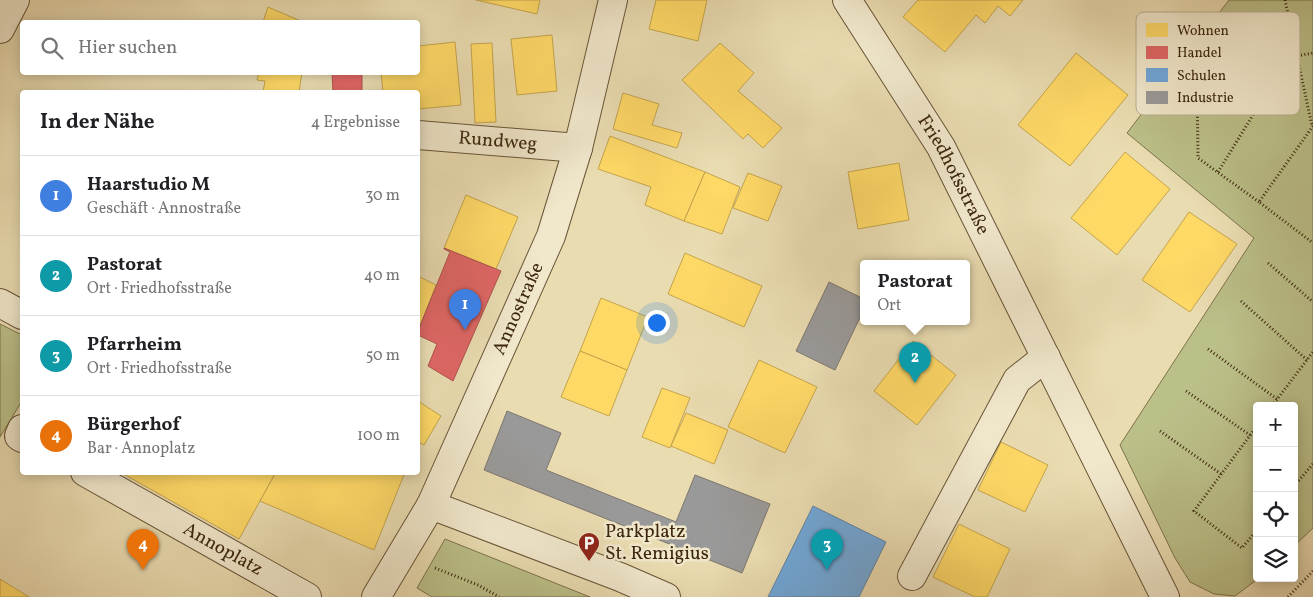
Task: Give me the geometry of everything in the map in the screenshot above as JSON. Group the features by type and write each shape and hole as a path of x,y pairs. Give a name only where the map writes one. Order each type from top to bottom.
{"street":[{"path":"0,29 15,0"},
{"name":"Annostraße","path":"376,597 431,505 552,236 578,148 613,0"},
{"name":"Friedhofsstraße","path":"847,0 941,147 1164,597"},
{"name":"Rundweg","path":"420,135 578,148"},
{"path":"0,303 20,314"},
{"path":"912,576 1017,380 1046,357"},
{"name":"Annoplatz","path":"90,475 307,597"},
{"path":"431,505 620,577 666,597"}],"path":[{"path":"1300,55 1313,52"},
{"path":"1259,202 1313,126 1300,69"},
{"path":"1197,115 1198,158 1313,243"},
{"path":"1218,172 1253,115"},
{"path":"1268,263 1313,302"},
{"path":"1241,301 1307,360"},
{"path":"1208,349 1278,399"},
{"path":"1275,402 1313,352"},
{"path":"1186,391 1250,435"},
{"path":"1160,431 1221,474"},
{"path":"1253,431 1194,510 1242,548 1253,535"},
{"path":"1298,481 1313,464"},
{"path":"402,554 478,585 500,597"},
{"path":"1288,597 1313,571"}],"green space":[{"path":"1229,0 1313,0 1313,528 1298,542 1298,402 1253,402 1254,582 1235,596 1214,594 1190,582 1175,558 1120,445 1254,238 1127,133 1141,115 1300,115 1300,12 1220,12"},
{"path":"0,324 20,334 20,404 0,437"},
{"path":"445,539 590,597 432,597 417,588"}],"building: Wohnen":[{"path":"476,0 540,0 537,14"},
{"path":"656,0 707,0 698,41 649,29"},
{"path":"918,0 1023,0 1010,16 998,6 985,23 976,15 945,52 903,17"},
{"path":"268,7 298,20 264,20"},
{"path":"552,35 557,91 517,95 511,39"},
{"path":"455,42 461,105 420,109 420,90 383,90 381,75 420,75 420,46"},
{"path":"492,43 496,122 475,123 471,44"},
{"path":"720,43 754,73 738,91 782,128 763,148 748,134 743,139 682,80"},
{"path":"1076,53 1128,95 1070,166 1018,125"},
{"path":"258,75 302,75 299,90 263,90 265,81 257,80"},
{"path":"623,93 659,104 652,125 682,133 677,148 613,129"},
{"path":"610,136 705,172 684,221 645,205 651,187 598,169"},
{"path":"1125,152 1170,189 1117,255 1071,218"},
{"path":"899,163 909,220 858,229 848,172"},
{"path":"705,172 740,187 722,234 684,221"},
{"path":"748,173 782,186 768,221 733,208"},
{"path":"466,195 518,217 496,269 444,248"},
{"path":"1189,212 1237,244 1190,312 1142,280"},
{"path":"685,253 762,286 744,327 668,294"},
{"path":"420,277 436,285 420,326"},
{"path":"601,298 648,317 627,370 580,351"},
{"path":"913,341 956,375 917,425 874,391"},
{"path":"580,351 627,370 609,416 561,397"},
{"path":"759,360 817,387 785,453 728,427"},
{"path":"662,388 690,398 670,448 642,437"},
{"path":"420,402 441,416 424,445 420,443"},
{"path":"686,413 728,430 714,464 671,446"},
{"path":"1001,442 1048,465 1025,512 978,490"},
{"path":"125,475 274,475 239,539"},
{"path":"274,475 404,475 374,550 260,501"},
{"path":"959,524 1010,549 987,597 975,597 933,577"},
{"path":"0,579 29,597 0,597"}],"building: Handel":[{"path":"332,75 362,75 362,90 333,90"},
{"path":"444,249 501,271 453,381 428,366 437,344 420,336 420,326 450,252"}],"building: Schulen":[{"path":"813,506 886,542 859,597 768,597"}],"building: Industrie":[{"path":"829,282 860,297 860,317 835,370 796,351"},
{"path":"507,411 561,433 546,470 676,522 695,475 770,504 742,573 484,470"}],"place":[{"name":"Haarstudio M","path":"465,330"},
{"name":"Pastorat","path":"915,383"},
{"name":"Parkplatz St. Remigius","path":"589,562"},
{"name":"Bürgerhof","path":"143,570"},
{"name":"Pfarrheim","path":"827,570"}]}
